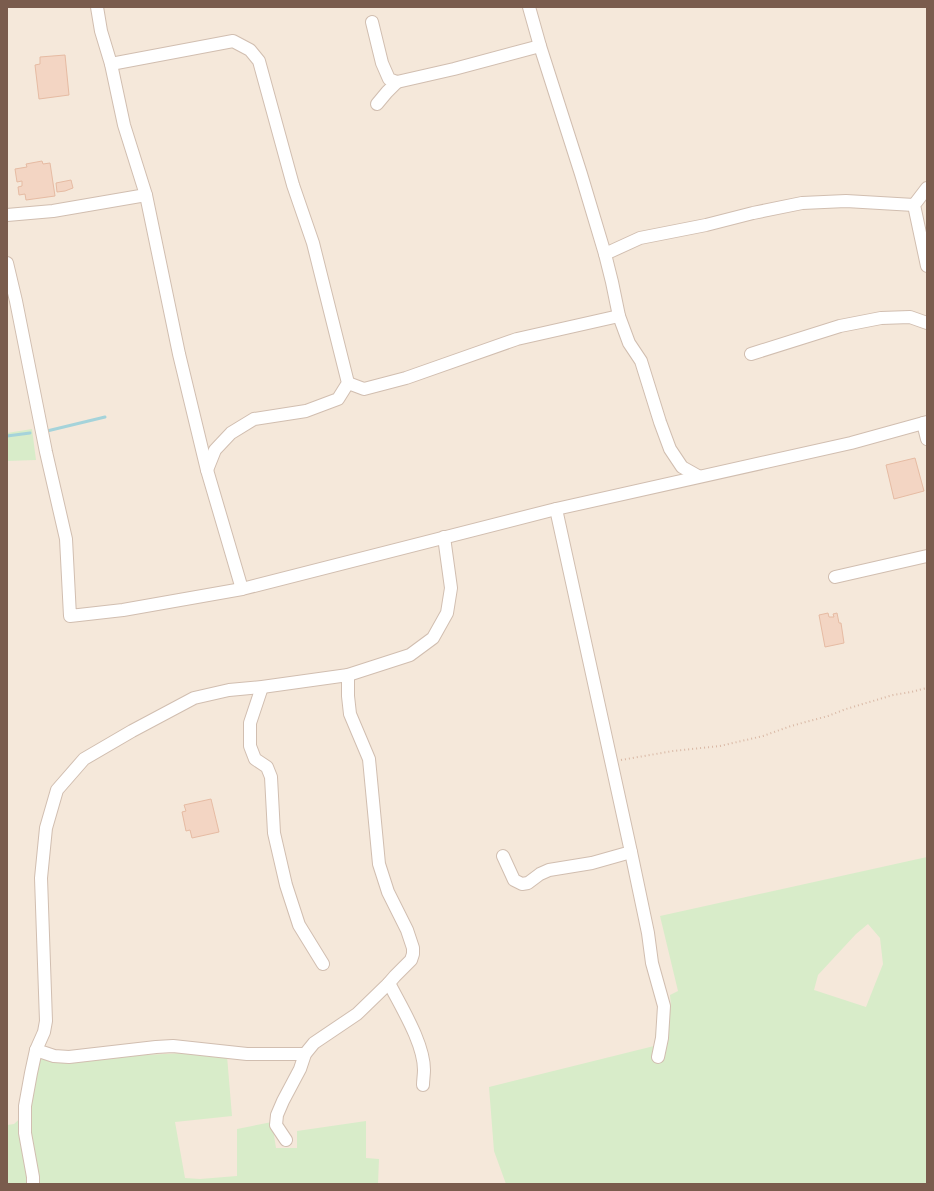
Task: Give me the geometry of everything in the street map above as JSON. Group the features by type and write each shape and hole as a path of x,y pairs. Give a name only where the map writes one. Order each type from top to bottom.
{"street":[{"path":"97,7 101,31 112,64 124,125 146,195 179,354 208,470 242,590"},
{"path":"529,7 605,254 619,316 629,343 642,361 670,449 682,467 698,476"},
{"path":"372,22 382,63 389,79 397,82"},
{"path":"112,64 233,41 250,50 259,61 293,185 313,242 348,383 338,399 306,411 254,419 231,433 215,450 208,470"},
{"path":"377,104 397,82 454,69 540,46"},
{"path":"927,188 914,205 927,266"},
{"path":"7,215 53,212 77,206 146,195"},
{"path":"605,254 640,238 802,203 846,201 914,205"},
{"path":"7,263 21,324 46,452 66,539 70,616 123,610 242,590 556,509 851,442 925,423 927,439"},
{"path":"348,383 364,389 406,378 517,339 619,316"},
{"path":"751,354 840,326 881,318 910,317 927,323"},
{"path":"556,509 610,762 631,852 648,933 652,963 664,1006 662,1038 658,1057"},
{"path":"33,1184 25,1133 25,1106 30,1073 36,1050 44,1032 46,1021 41,878 46,828 57,790 84,759 132,731 194,698 229,690 348,675 410,655 433,638 446,613 451,588 444,538"},
{"path":"835,577 927,556"},
{"path":"286,1140 276,1125 277,1115 282,1101 300,1069 305,1054 314,1043 357,1014 411,960 413,954 413,948 407,930 388,892 379,864 369,760 350,714 348,675"},
{"path":"262,687 250,723 250,746 255,759 267,767 271,777 274,833 286,885 299,925 323,964"},
{"path":"503,856 514,880 522,884 528,883 540,874 550,870 592,863 631,852"},
{"path":"389,983 410,1022 418,1041 424,1069 423,1086"},
{"path":"36,1050 54,1056 69,1057 173,1046 247,1054 305,1054"}],"path":[{"path":"610,762 673,751 720,746 763,736 893,695 927,688"}],"shaded area":[{"path":"7,7 927,7 927,1131 575,1184 7,1184"}],"green space":[{"path":"32,429 36,460 7,461 7,433"},
{"path":"927,857 927,1184 506,1184 494,1151 489,1087 654,1046 658,1014 671,1006 670,995 678,991 660,916","holes":["868,924 880,938 883,964 866,1007 814,990 818,975 856,934"]},
{"path":"183,1053 227,1056 232,1116 175,1122 185,1178 200,1179 237,1176 237,1129 272,1122 276,1148 297,1148 297,1131 366,1121 366,1158 379,1159 378,1184 7,1184 7,1125 14,1124 29,1110 39,1057 107,1057"}],"building":[{"path":"65,55 69,95 39,99 35,65 40,64 40,57"},
{"path":"42,161 43,164 50,163 55,196 26,200 25,194 19,195 18,187 22,186 22,181 17,182 15,169 27,167 26,164"},
{"path":"71,180 73,188 57,192 56,183"},
{"path":"915,458 924,491 894,499 886,465"},
{"path":"828,613 829,617 834,617 833,614 837,613 839,623 841,623 844,643 825,647 819,615"},
{"path":"211,799 219,832 192,838 190,830 186,831 182,812 186,811 184,805"}],"waterway":[{"path":"47,431 105,417"},
{"path":"7,436 30,433"}]}
